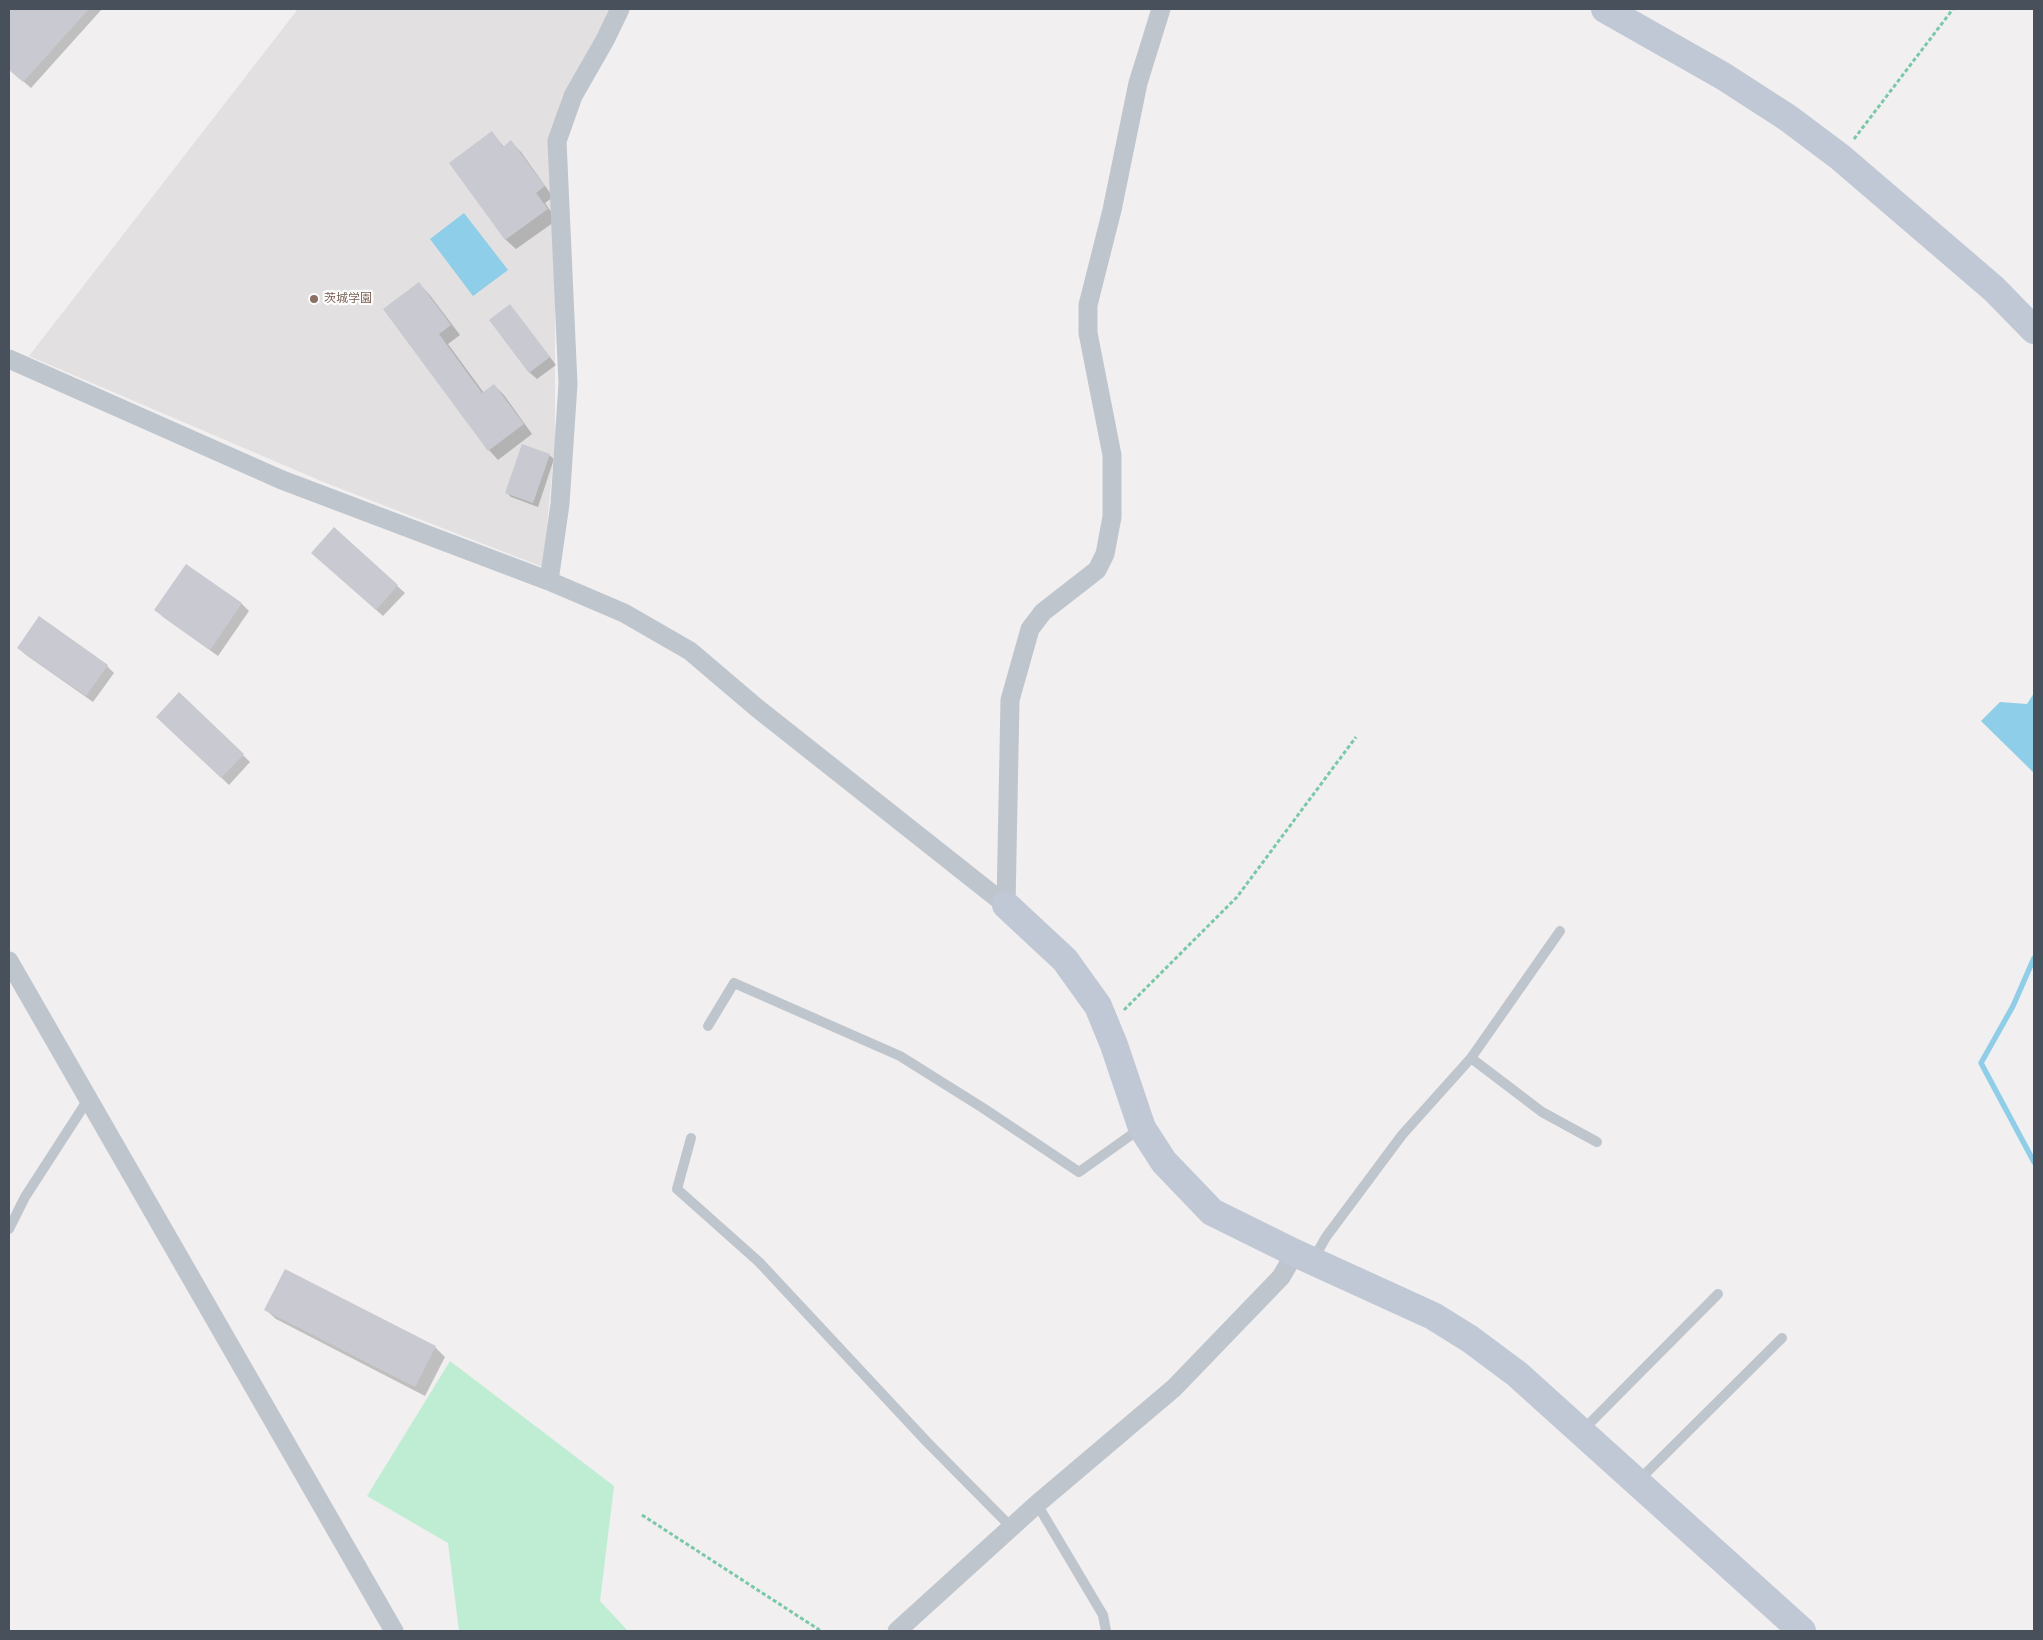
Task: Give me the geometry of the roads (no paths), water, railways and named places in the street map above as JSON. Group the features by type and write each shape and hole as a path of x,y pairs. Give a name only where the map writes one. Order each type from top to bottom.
{"street":[{"path":"549,581 560,504 568,384 557,141 573,96 606,40 620,9"},
{"path":"1006,905 1010,700 1030,629 1043,612 1097,570 1105,554 1112,516 1112,455 1088,333 1088,305 1112,210 1138,83 1161,9"},
{"path":"1605,9 1723,76 1788,118 1840,157 1994,289 2034,330"},
{"path":"9,359 282,480 549,581 624,613 690,651 757,708 1006,905 1065,960 1098,1006 1114,1045 1142,1128 1164,1162 1212,1212 1304,1257 1433,1316 1470,1339 1517,1374 1802,1631"},
{"path":"9,960 394,1631"},
{"path":"897,1631 1037,1504 1174,1388 1282,1277 1304,1257"}],"lane":[{"path":"1304,1257 1326,1237 1402,1134 1471,1058 1560,931"},
{"path":"708,1026 734,984 900,1056 983,1108 1078,1172 1142,1128"},
{"path":"1471,1058 1542,1112 1597,1142"},
{"path":"9,1229 25,1197 89,1098"},
{"path":"691,1138 677,1189 759,1262 927,1442 1011,1527"},
{"path":"1581,1432 1718,1294"},
{"path":"1636,1482 1782,1338"},
{"path":"1037,1504 1103,1615 1106,1631"}],"water":[{"path":"464,213 508,270 473,296 430,239"},
{"path":"2034,693 2034,773 1981,721 2000,702 2027,704"}],"waterway":[{"path":"2034,958 2013,1006 1981,1063 2034,1162"}],"place":[{"name":"茨城学園","path":"314,299"}]}
